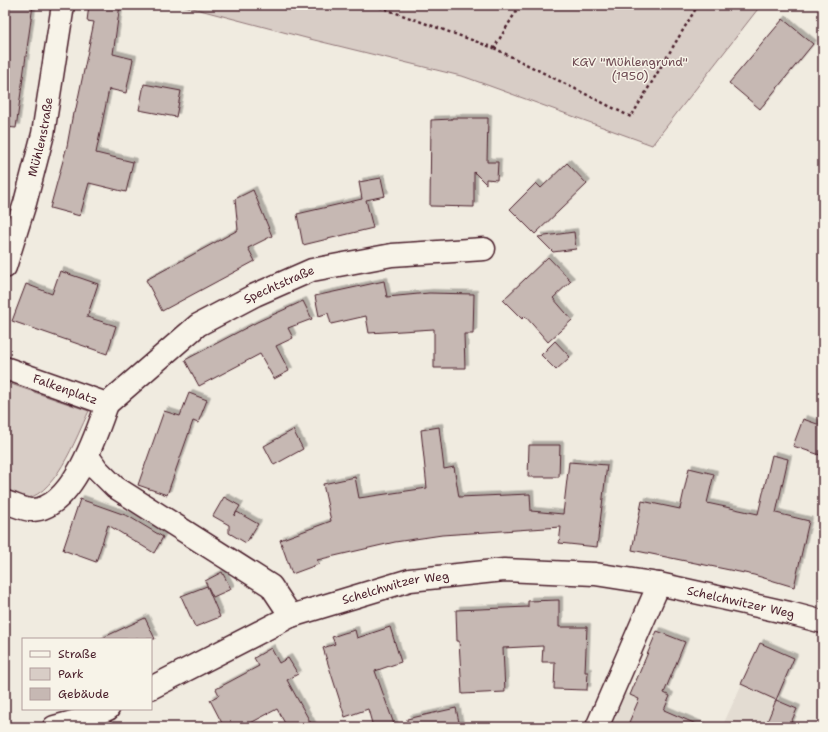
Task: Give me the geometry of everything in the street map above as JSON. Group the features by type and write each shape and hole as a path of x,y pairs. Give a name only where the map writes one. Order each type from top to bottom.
{"street":[{"name":"Mühlenstraße","path":"5,267 44,134 63,5"},
{"name":"Spechtstraße","path":"107,404 198,325 255,295 312,270 392,255 484,249"},
{"name":"Falkenplatz","path":"5,368 107,404 88,456 65,491 49,505 31,510 5,502"},
{"path":"88,456 97,469 116,487 271,586 290,616"},
{"name":"Schelchwitzer Weg","path":"152,687 290,616 410,580 504,570 595,574 659,584 790,613 823,622"},
{"path":"597,727 659,584"},
{"path":"54,727 87,718 106,710"}],"path":[{"path":"374,5 494,48 631,117 698,5"},
{"path":"494,48 520,5"}],"shaded area":[{"path":"750,666 785,681 777,700 797,709 789,727 722,727"},
{"path":"624,692 701,727 608,727"}],"green space":[{"name":"KGV \"Mühlengrund\" (1950)","path":"181,5 761,5 652,145 465,77 306,38"},
{"path":"5,382 89,411 62,466 43,490 32,497 18,499 5,494"}],"building":[{"path":"5,5 33,5 16,128 5,127"},
{"path":"89,5 120,5 113,54 133,59 126,93 109,89 96,153 133,162 126,192 89,183 80,216 50,208 67,146 73,113 75,113 94,22 87,21"},
{"path":"783,19 813,44 760,109 729,83"},
{"path":"144,84 181,91 176,117 139,110"},
{"path":"452,118 488,118 487,162 498,162 497,180 486,179 486,184 474,172 474,207 430,206 431,120"},
{"path":"567,163 587,184 535,234 510,209 536,183 541,188"},
{"path":"381,178 385,196 366,200 373,228 303,245 297,214 362,199 359,182"},
{"path":"253,190 272,236 248,248 255,261 162,311 146,280 238,230 235,199"},
{"path":"574,232 576,249 553,252 538,237"},
{"path":"548,257 571,281 553,298 572,320 548,342 525,316 522,319 503,300"},
{"path":"60,271 98,284 87,317 116,326 107,354 12,321 26,284 52,294"},
{"path":"384,281 387,297 429,293 474,294 473,334 464,334 465,368 434,368 434,329 369,333 366,316 331,324 328,313 319,316 315,296"},
{"path":"303,301 312,319 288,328 293,338 276,346 289,371 274,379 260,354 199,386 185,360 257,322"},
{"path":"555,341 570,357 556,370 541,355"},
{"path":"189,393 207,400 198,423 193,421 167,495 138,485 164,411 180,416"},
{"path":"803,419 823,426 823,456 793,446"},
{"path":"439,427 444,469 454,467 459,497 530,494 531,511 563,514 569,462 607,465 597,547 559,543 561,527 442,535 395,542 317,560 319,564 292,574 280,540 331,521 323,484 355,477 359,498 427,488 421,430"},
{"path":"293,430 303,449 274,465 264,446"},
{"path":"529,445 560,445 559,477 528,477"},
{"path":"772,455 788,459 776,513 809,521 794,587 754,575 632,550 642,501 680,509 689,468 714,474 707,503 758,514"},
{"path":"224,497 240,506 234,516 237,512 258,524 246,543 229,533 229,525 213,516"},
{"path":"80,499 128,516 163,537 154,553 108,525 96,562 63,550"},
{"path":"222,572 231,589 213,597 205,581"},
{"path":"207,586 220,617 195,627 181,596"},
{"path":"559,600 559,627 587,627 585,672 588,672 587,690 554,689 555,662 542,662 543,646 503,648 505,692 462,694 459,641 457,641 456,610 528,607 528,601"},
{"path":"145,618 155,639 152,638 102,638"},
{"path":"390,627 401,662 375,671 395,727 373,727 368,709 345,717 323,648 335,644 332,637 344,633 355,630 357,638"},
{"path":"657,631 685,642 664,693 670,696 664,710 703,727 627,727 639,699 630,695"},
{"path":"760,643 794,658 776,700 741,684"},
{"path":"271,648 279,663 288,658 298,674 287,680 313,727 287,727 277,709 243,727 224,727 210,700 219,695 216,689 259,666 254,658"},
{"path":"776,700 797,709 789,727 765,727"},
{"path":"456,708 460,727 407,727 407,719"}]}
